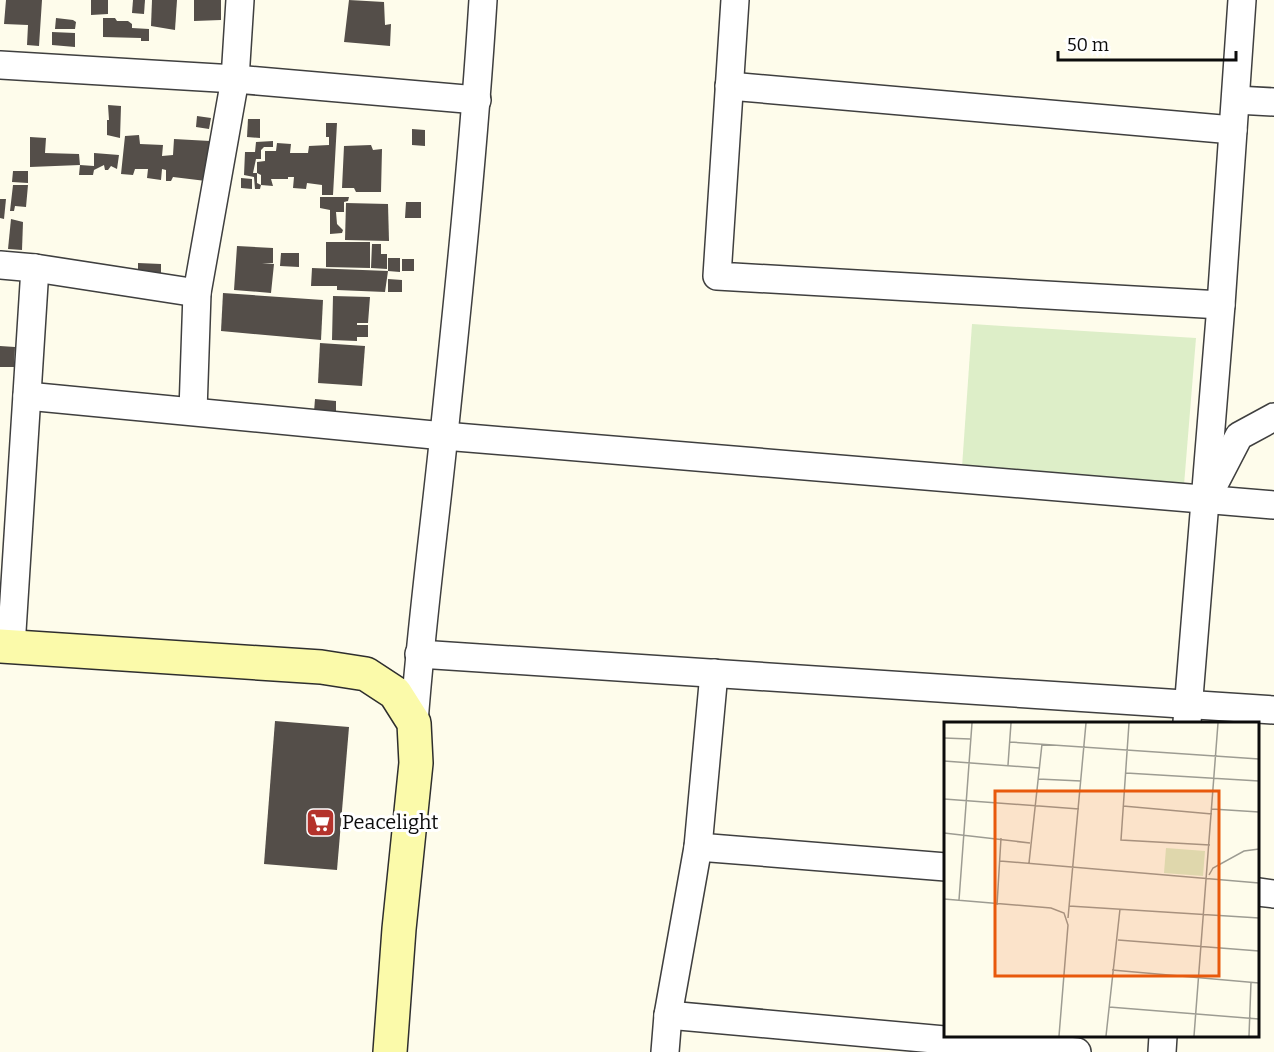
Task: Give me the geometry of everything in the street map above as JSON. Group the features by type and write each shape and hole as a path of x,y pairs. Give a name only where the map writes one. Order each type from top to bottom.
{"street":[{"path":"193,411 197,293 235,80 240,0"},
{"path":"390,1052 399,929 416,763 414,723 419,654 444,436 477,100 483,0"},
{"path":"735,0 717,276 1221,305"},
{"path":"1188,714 1221,305 1242,0"},
{"path":"0,65 235,80 477,100"},
{"path":"729,86 1233,130"},
{"path":"1236,100 1274,102"},
{"path":"0,265 35,268 197,293"},
{"path":"35,268 27,396 5,646 321,667 366,674 395,693 414,723"},
{"path":"27,396 444,436 1274,505"},
{"path":"1206,499 1239,436 1274,417"},
{"path":"419,654 714,673 1188,714 1274,710"},
{"path":"665,1052 668,1015 698,847 714,673"},
{"path":"698,847 944,867"},
{"path":"1259,892 1274,894"},
{"path":"668,1015 1077,1052"},
{"path":"1162,1052 1163,1037"}],"green space":[{"path":"972,324 1196,338 1184,485 962,467"}],"building":[{"path":"6,0 42,0 39,46 27,45 28,25 4,24"},
{"path":"91,0 108,0 108,14 91,15"},
{"path":"133,0 145,0 144,14 132,13"},
{"path":"152,0 177,0 175,30 151,26"},
{"path":"194,0 221,0 221,20 194,21"},
{"path":"349,0 384,2 385,25 391,24 390,46 344,42"},
{"path":"56,18 73,20 76,22 75,29 55,29"},
{"path":"103,18 128,21 132,24 132,28 149,29 149,41 141,41 141,38 103,37"},
{"path":"52,32 75,33 75,47 52,45"},
{"path":"108,105 121,106 120,138 107,135"},
{"path":"197,116 211,118 209,129 196,127"},
{"path":"248,119 260,119 260,138 247,137"},
{"path":"326,123 337,123 333,195 322,195 322,185 307,183 306,189 293,188 294,177 271,179 273,186 261,185 261,175 257,173 257,162 265,161 265,151 276,151 277,143 291,144 290,153 308,153 309,146 329,145 329,137 326,137"},
{"path":"412,129 425,130 425,146 412,145"},
{"path":"139,135 140,144 163,145 162,156 173,155 174,139 210,141 206,181 173,177 171,181 166,181 166,170 162,169 161,180 147,178 148,169 135,169 133,175 121,174 125,136"},
{"path":"30,137 46,138 45,153 79,154 80,165 30,167"},
{"path":"273,141 273,147 264,147 261,150 261,159 256,159 253,173 257,173 257,183 261,185 260,189 255,189 254,177 244,175 245,152 255,152 256,142"},
{"path":"371,145 373,150 382,149 381,192 356,192 354,188 342,188 344,146"},
{"path":"94,153 119,155 117,169 111,166 105,170 104,165 94,170 93,175 79,175 80,165 94,166"},
{"path":"13,171 28,171 28,183 12,182"},
{"path":"241,178 252,179 252,189 241,188"},
{"path":"13,185 28,185 26,207 15,206 14,211 10,211"},
{"path":"320,197 349,197 348,201 344,202 344,212 336,212 337,224 343,230 342,233 330,234 330,210 320,208"},
{"path":"0,199 6,199 4,219 0,218"},
{"path":"406,202 421,202 421,218 405,218"},
{"path":"346,203 388,204 389,241 345,240"},
{"path":"11,219 23,222 22,250 8,249"},
{"path":"326,242 370,242 370,268 326,267"},
{"path":"372,244 381,244 381,254 387,254 387,269 371,268"},
{"path":"237,246 273,248 273,263 262,263 274,264 271,293 234,290"},
{"path":"281,253 299,253 299,267 280,266"},
{"path":"388,258 400,258 400,272 388,271"},
{"path":"402,259 414,259 414,271 402,271"},
{"path":"138,263 161,264 161,276 138,275"},
{"path":"312,268 388,271 385,292 337,290 337,286 311,286"},
{"path":"388,279 402,280 402,292 388,292"},
{"path":"223,293 323,300 321,340 221,331"},
{"path":"333,296 370,297 368,323 357,323 357,325 368,325 368,337 357,337 357,341 332,340"},
{"path":"320,343 365,346 362,386 318,383"},
{"path":"0,346 15,347 14,367 0,367"},
{"path":"315,399 336,401 336,413 314,412"},
{"path":"275,721 349,727 337,870 264,864"}],"place":[{"name":"Peacelight","path":"321,822"}]}
